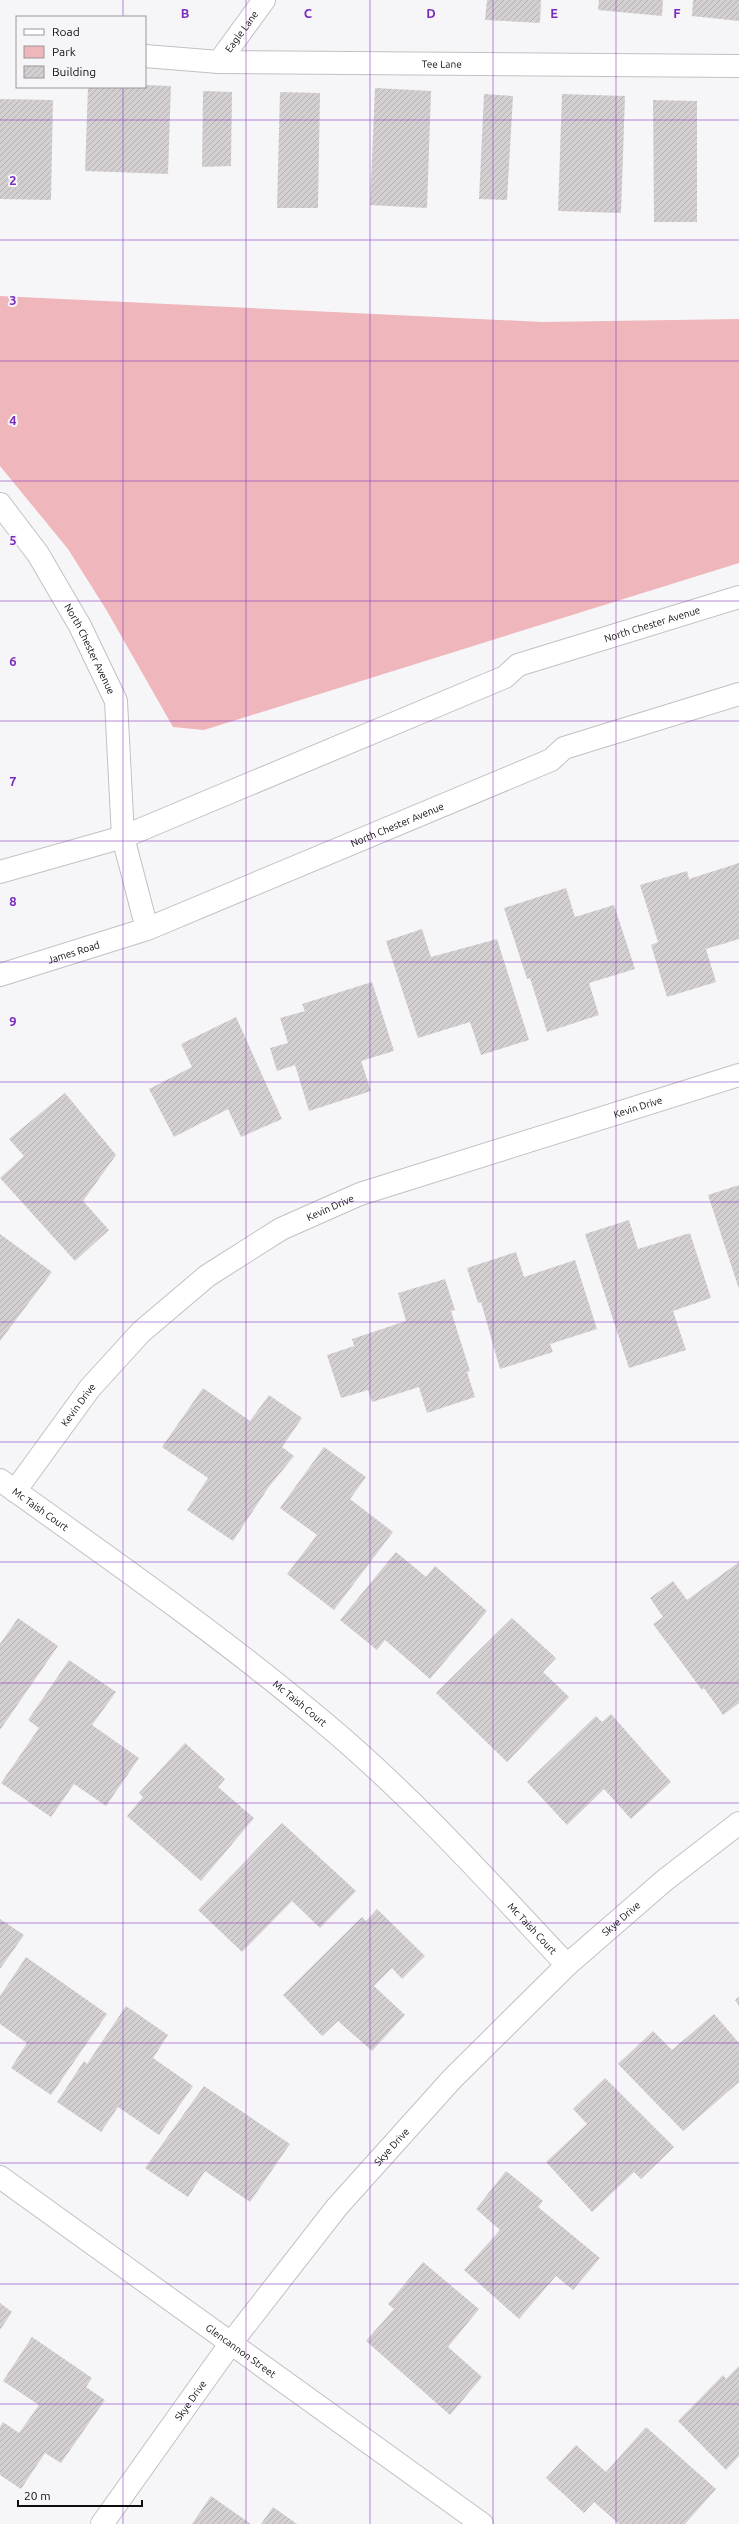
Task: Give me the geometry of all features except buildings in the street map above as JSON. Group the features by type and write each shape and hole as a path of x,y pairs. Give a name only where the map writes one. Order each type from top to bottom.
{"street":[{"name":"Eagle Lane","path":"219,62 264,0"},
{"name":"Tee Lane","path":"146,56 219,62 739,66"},
{"name":"North Chester Avenue","path":"0,504 38,554 80,626 116,701 123,837 146,929 551,760 564,748 739,694"},
{"name":"North Chester Avenue","path":"123,837 505,677 518,665 739,597"},
{"path":"0,872 123,837"},
{"name":"James Road","path":"0,975 146,929"},
{"name":"Kevin Drive","path":"7,1485 90,1388 141,1332 207,1276 280,1230 360,1194 739,1075"},
{"name":"Mc Taish Court","path":"7,1485 240,1654 324,1722 430,1819 567,1965"},
{"name":"Skye Drive","path":"102,2524 232,2343 337,2207 452,2079 567,1965 665,1880 739,1823"},
{"name":"Glencannon Street","path":"0,2176 482,2524"}],"green space":[{"path":"0,296 542,322 739,319 739,563 204,730 173,727 107,611 68,549 0,466"}]}
